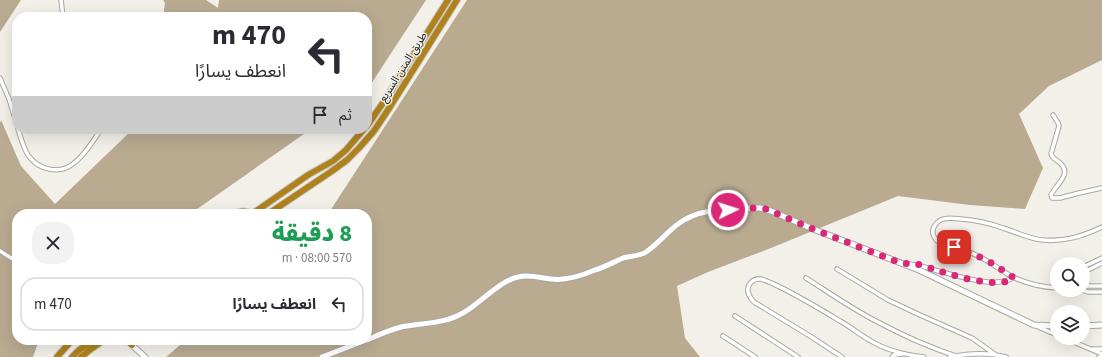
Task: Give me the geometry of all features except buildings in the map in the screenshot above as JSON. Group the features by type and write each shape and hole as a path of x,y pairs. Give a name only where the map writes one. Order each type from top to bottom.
{"highway":[{"name":"طريق المتن السريع","path":"372,119 448,0"},
{"name":"طريق المتن السريع","path":"372,133 457,0"},
{"path":"258,209 333,160 346,150 360,134"},
{"name":"طريق المتن السريع","path":"275,209 347,160 371,134"},
{"path":"57,357 68,345"},
{"path":"72,357 86,345"},
{"path":"81,357 96,345"}],"main road":[{"path":"372,338 395,329 455,317 464,313 508,281 517,277 531,276 555,280 569,278 597,270 623,258 645,253 681,222 691,216 711,211 754,208 766,209 919,270 1034,325 1050,326"},
{"path":"1090,326 1102,325"},
{"path":"133,345 145,357"},
{"path":"322,357 353,345"}],"street":[{"path":"61,0 62,12"},
{"path":"0,78 12,109"},
{"path":"1053,115 1059,126 1051,154 1053,158 1064,168 1064,172 1062,179 1052,192 1052,198 1060,198 1079,192 1102,188"},
{"path":"20,134 24,148 29,157 44,168 57,170 69,167 75,163 98,134"},
{"path":"1050,287 1034,285 1014,278 995,265 976,255 938,241 933,234 933,229 936,224 945,218 982,221 1038,240 1063,240 1080,236 1102,227"},
{"path":"0,251 12,258"},
{"path":"1090,264 1102,258"},
{"path":"1090,269 1102,263"},
{"path":"903,264 913,264 993,283 1007,281 1014,278"},
{"path":"837,269 888,300 920,316 972,338 996,354"},
{"path":"806,278 873,320 956,356"},
{"path":"842,357 754,302 748,294 750,282 754,280 761,280 775,285 808,302 881,346 924,357"},
{"path":"1090,287 1102,286"},
{"path":"1090,292 1102,292"},
{"path":"735,316 798,357"},
{"path":"1034,325 1050,332"},
{"path":"722,336 755,357"},
{"path":"1081,345 1091,349 1101,356"},
{"path":"1091,349 1102,349"},
{"path":"892,357 894,355 904,353"},
{"path":"950,357 967,354 996,354 1006,357"}],"shaded area":[{"path":"0,0 21,0 12,12 0,32"},
{"path":"163,0 206,0 218,8 219,0 426,0 372,82 372,12 164,12 165,3"},
{"path":"467,0 1102,0 1102,60 1049,86 1019,114 1043,168 1025,209 970,205 898,196 708,272 677,286 685,338 700,357 166,357 180,345 372,345 372,209 331,209"},
{"path":"1,120 21,166 55,204 128,134 304,134 197,209 12,209 12,345 37,345 33,357 0,357"}],"route":[{"path":"728,210 754,208 766,209 903,264 913,264 974,280 993,283 1003,282 1014,278 995,265 976,255 954,247"}]}
